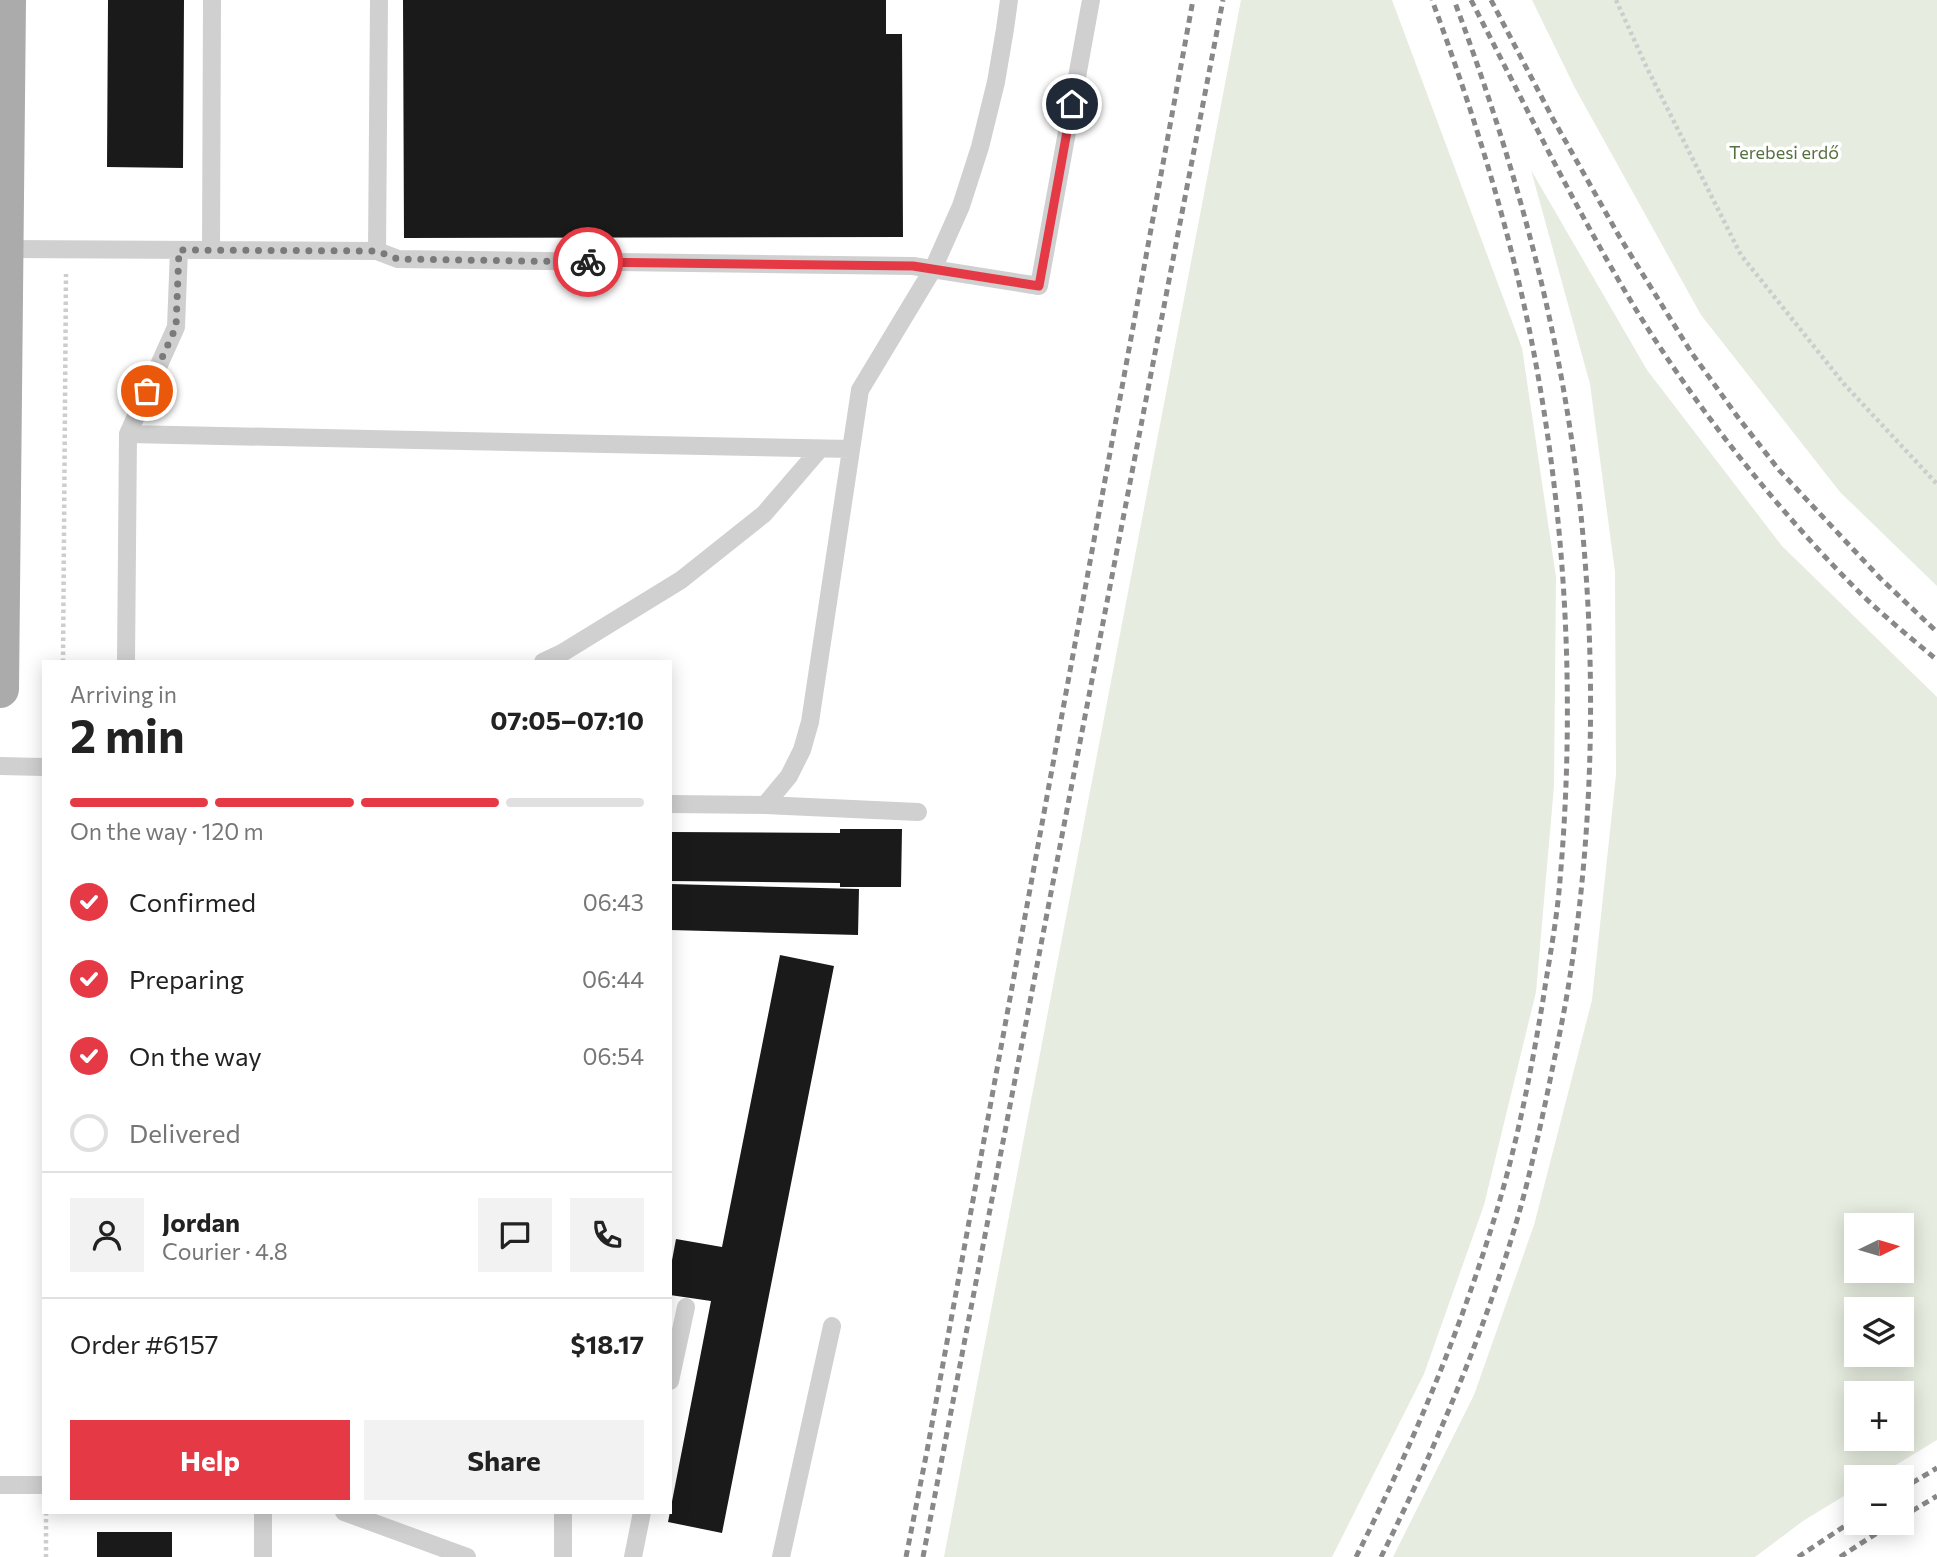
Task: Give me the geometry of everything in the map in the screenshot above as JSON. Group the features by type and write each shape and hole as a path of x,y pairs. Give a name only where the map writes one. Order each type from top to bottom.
{"main road":[{"path":"0,689 7,0"}],"lane":[{"path":"211,250 212,0"},
{"path":"377,251 379,0"},
{"path":"765,805 789,776 802,750 810,722 860,390 933,269 961,206 996,82 1009,0"},
{"path":"4,249 377,251 398,259 913,266 1039,286 1091,0"},
{"path":"127,660 128,434 176,327 179,250"},
{"path":"128,434 851,449"},
{"path":"547,660 681,580 764,514 820,449"},
{"path":"0,766 42,767"},
{"path":"672,804 918,812"},
{"path":"672,1372 686,1307"},
{"path":"781,1557 832,1326"},
{"path":"0,1485 42,1485"},
{"path":"263,1514 263,1557"},
{"path":"349,1514 466,1557"},
{"path":"563,1514 563,1557"},
{"path":"633,1557 642,1514"}],"path":[{"path":"1616,0 1741,255 1844,384 1937,484"},
{"path":"63,660 66,249"},
{"path":"46,1514 47,1557"}],"green space":[{"path":"1241,0 1392,0 1522,348 1556,577 1554,786 1536,992 1484,1205 1424,1374 1332,1557 944,1557"},
{"name":"Terebesi erdő","path":"1532,0 1937,0 1937,586 1840,492 1701,315 1575,88"},
{"path":"1531,170 1647,370 1782,546 1937,697 1937,1440 1896,1465 1844,1465 1844,1496 1803,1521 1755,1557 1393,1557 1474,1395 1534,1225 1592,1000 1616,775 1615,572 1590,384"}],"building":[{"path":"108,0 184,0 183,168 107,167"},
{"path":"403,0 886,0 886,34 902,34 903,237 404,238"},
{"path":"840,829 902,829 901,887 840,887 840,883 672,881 672,832 840,833"},
{"path":"672,884 859,889 858,935 672,930"},
{"path":"780,955 834,966 722,1533 668,1522 670,1514 672,1514 672,1501 711,1301 672,1295 672,1260 676,1239 722,1247"},
{"path":"97,1532 172,1532 172,1557 97,1557"}],"railway":[{"path":"906,1557 1193,0"},
{"path":"923,1557 1223,0"},
{"path":"1356,1557 1434,1388 1467,1301 1504,1187 1523,1108 1543,1000 1559,895 1565,811 1565,605 1560,537 1542,401 1521,291 1499,206 1475,123 1432,0"},
{"path":"1381,1557 1439,1433 1473,1349 1517,1220 1547,1095 1570,976 1586,835 1590,763 1589,617 1584,545 1557,352 1520,199 1454,0"},
{"path":"1471,0 1592,232 1635,308 1684,383 1769,493 1830,562 1861,594 1937,660"},
{"path":"1491,0 1553,119 1619,236 1691,352 1779,470 1880,578 1937,632"},
{"path":"1914,1482 1937,1468"},
{"path":"1914,1510 1937,1496"},
{"path":"1798,1557 1844,1527"},
{"path":"1840,1557 1874,1535"}],"way so far":[{"path":"147,391 176,327 179,250 377,251 398,259 588,262"}],"route":[{"path":"588,262 913,266 1039,286 1072,104"}]}
